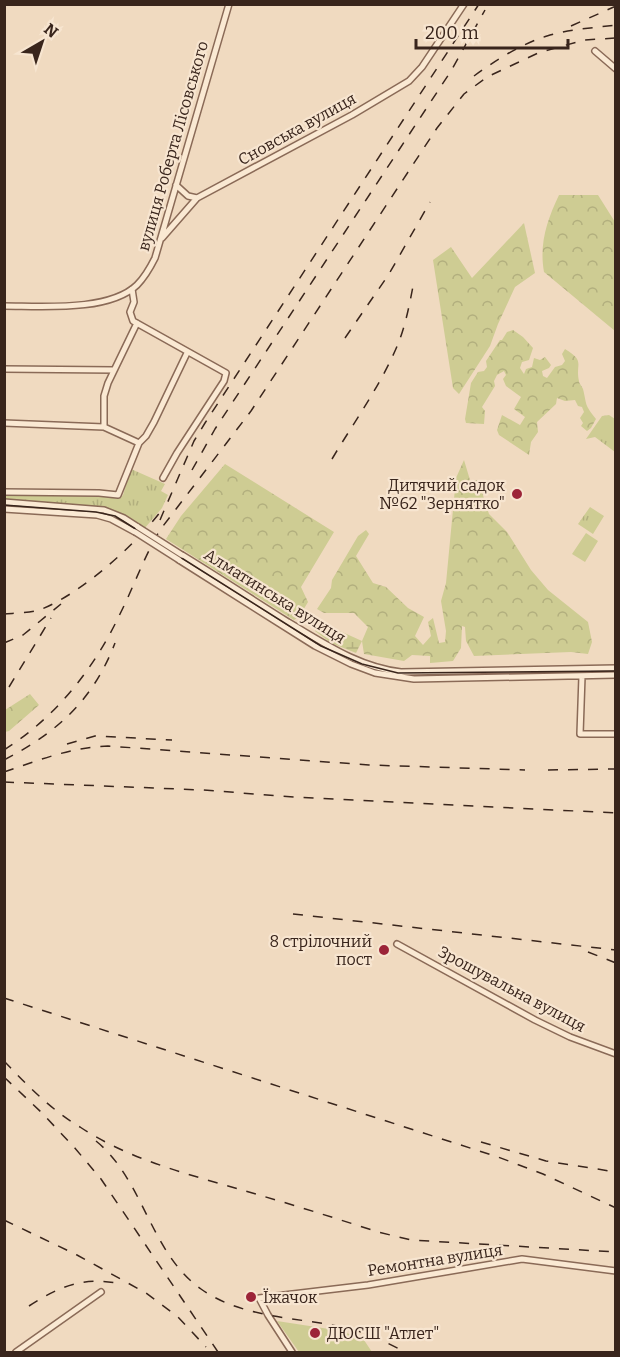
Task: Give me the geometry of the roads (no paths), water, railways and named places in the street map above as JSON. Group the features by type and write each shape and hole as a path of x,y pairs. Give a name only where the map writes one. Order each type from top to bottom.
{"street":[{"name":"вулиця Роберта Лісовського","path":"132,289 148,271 160,239 229,4"},
{"name":"Сновська вулиця","path":"160,239 197,198 352,116 409,81 422,67 464,4"},
{"path":"595,51 615,69"},
{"path":"176,185 185,194 197,198"},
{"path":"4,306 88,304 103,301 132,289 134,302 130,317 187,352 224,370 227,376 177,453 164,478"},
{"path":"104,427 104,396 137,323"},
{"path":"4,492 118,495 139,443 154,422 187,352"},
{"path":"4,369 114,370"},
{"path":"4,423 104,427 139,443"},
{"name":"Алматинська вулиця","path":"4,502 104,510 124,518 136,529"},
{"name":"Алматинська вулиця","path":"4,509 96,515 136,529 319,642 347,656 381,668 402,672 615,668"},
{"name":"Алматинська вулиця","path":"181,557 315,646 375,673 414,678 615,675"},
{"path":"582,676 580,734 615,734"},
{"name":"Зрошувальна вулиця","path":"397,944 535,1020 570,1037 615,1054"},
{"name":"Ремонтна вулиця","path":"292,1353 259,1298 368,1284 522,1259 615,1271"},
{"path":"16,1353 101,1292"}],"tram line":[{"path":"4,505 96,512 115,516 321,646 362,664 398,673 616,671"}],"railway":[{"path":"160,520 194,441 205,423 479,4"},
{"path":"571,26 616,6"},
{"path":"192,470 215,429 451,71 485,10"},
{"path":"474,76 509,53 537,39 564,32 616,25"},
{"path":"4,750 23,737 57,707 86,672 110,634 160,530 251,411 437,128 464,94 487,77 538,53 584,40 616,38"},
{"path":"345,338 389,274 430,202"},
{"path":"332,459 375,389 398,344 414,281"},
{"path":"4,614 42,609 91,580 137,539 161,511"},
{"path":"4,643 23,635 61,604"},
{"path":"9,687 51,618"},
{"path":"4,760 41,738 72,712 96,681 115,643"},
{"path":"67,744 95,736 172,740"},
{"path":"4,772 69,752 108,746 369,765 525,770"},
{"path":"548,770 616,769"},
{"path":"4,782 203,790 294,797 616,813"},
{"path":"293,914 616,950"},
{"path":"588,952 616,963"},
{"path":"4,998 498,1157 543,1174 616,1208"},
{"path":"4,1061 49,1105 80,1127 138,1157 179,1171 411,1240 616,1252"},
{"path":"4,1077 41,1112 101,1179 218,1352"},
{"path":"96,1141 112,1157 125,1176 170,1256 184,1274 201,1289 234,1306 269,1315 350,1329 375,1337 405,1352"},
{"path":"481,1142 546,1161 616,1172"},
{"path":"4,1220 77,1255 146,1293 178,1317 206,1347"},
{"path":"29,1306 73,1284 96,1281 122,1284"}],"place":[{"name":"Дитячий садок №62 \"Зернятко\"","path":"517,494"},
{"name":"8 стрілочний пост","path":"384,950"},
{"name":"Їжачок","path":"251,1297"},
{"name":"ДЮСШ \"Атлет\"","path":"315,1333"}]}
